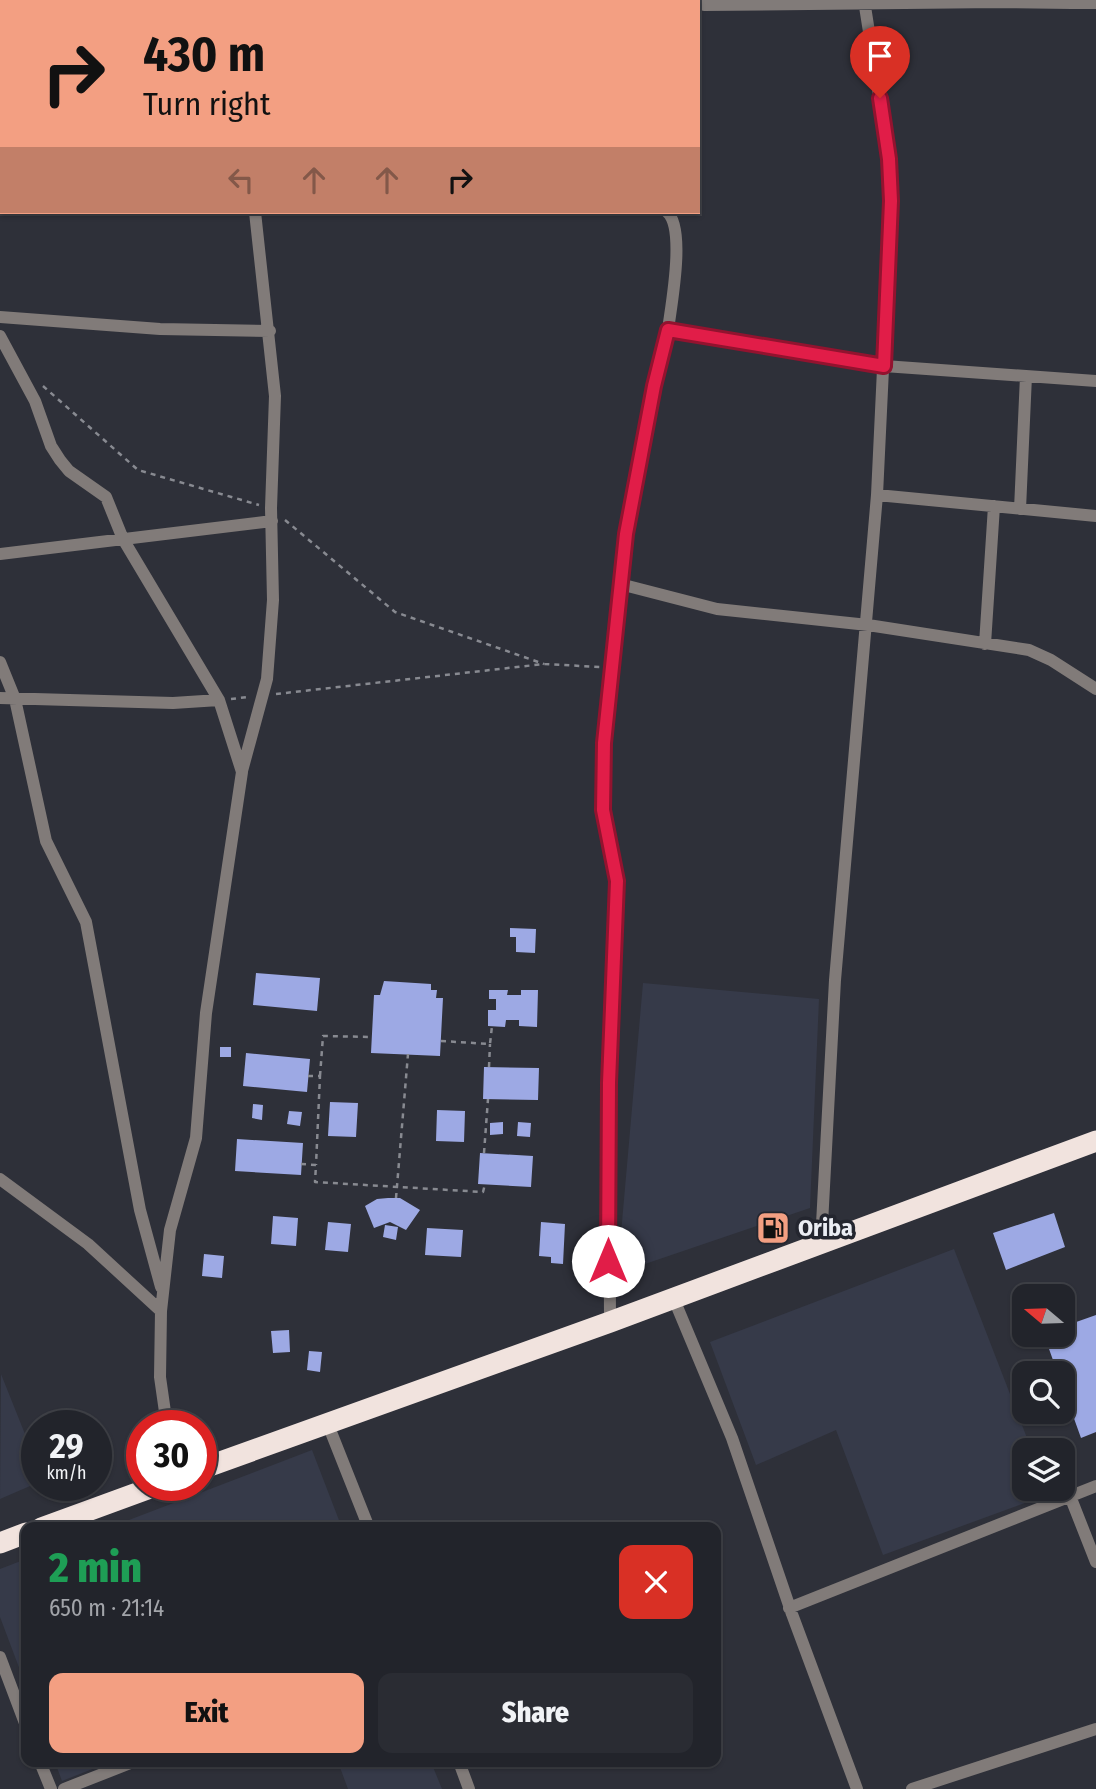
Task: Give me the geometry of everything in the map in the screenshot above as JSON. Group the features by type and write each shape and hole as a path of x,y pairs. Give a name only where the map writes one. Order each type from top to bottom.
{"highway":[{"path":"217,1463 610,1322 1096,1141"},
{"path":"57,1522 126,1497"},
{"path":"0,1543 21,1535"}],"street":[{"path":"700,1 704,5 999,1 1073,1 1096,4"},
{"path":"821,1243 835,980 868,625 877,495 891,191 889,159 865,3"},
{"path":"165,1410 160,1377 161,1311 170,1230 196,1138 206,1013 242,772 263,695 270,654 275,396 255,214"},
{"path":"610,1322 609,1083 617,881 604,824 601,796 610,667 632,495 668,330 674,280 675,222 669,214"},
{"path":"0,317 160,329 270,331"},
{"path":"668,330 884,366 1096,381"},
{"path":"0,336 35,401 51,446 69,471 106,497 123,539 219,700 242,772"},
{"path":"1020,509 1027,376"},
{"path":"877,495 1096,516"},
{"path":"985,644 994,506"},
{"path":"0,554 272,521"},
{"path":"620,584 717,609 868,625 1036,653 1096,690"},
{"path":"0,662 15,699 46,841 86,922 140,1210 163,1294"},
{"path":"0,698 173,703 219,700"},
{"path":"0,1179 88,1244 161,1311"},
{"path":"673,1297 732,1438 789,1608 857,1789"},
{"path":"327,1422 367,1522"},
{"path":"1075,1494 1096,1486"},
{"path":"789,1608 1057,1501"},
{"path":"1072,1501 1096,1562"},
{"path":"0,1657 21,1713"},
{"path":"912,1789 1096,1730"},
{"path":"42,1767 51,1789"},
{"path":"64,1789 120,1767"},
{"path":"461,1767 469,1789"}],"path":[{"path":"219,700 544,664 610,667"},
{"path":"489,1067 492,1026"},
{"path":"372,1037 323,1037 315,1182 482,1192 485,1184"},
{"path":"441,1041 491,1044"},
{"path":"396,1198 408,1054"},
{"path":"308,1076 320,1076"},
{"path":"484,1153 488,1099"},
{"path":"301,1164 316,1165"}],"shaded area":[{"path":"643,983 819,999 810,1208 642,1265 620,1245"},
{"path":"954,1249 1012,1399 1012,1424 1022,1424 1027,1438 1012,1438 1012,1501 1030,1501 883,1555 836,1430 756,1465 710,1342"},
{"path":"1,1374 21,1424 21,1490 0,1499"},
{"path":"312,1450 340,1522 124,1522 179,1501 217,1501 217,1486"},
{"path":"21,1561 21,1673 0,1617 0,1569"},
{"path":"57,1767 97,1767 62,1781"},
{"path":"340,1767 433,1767 442,1789 348,1789"}],"building":[{"path":"510,928 536,929 535,953 516,952 516,937 510,937"},
{"path":"256,973 320,978 317,1011 253,1005"},
{"path":"384,981 431,984 431,990 437,990 436,998 443,998 440,1056 371,1053 374,995 380,995"},
{"path":"489,990 508,990 507,995 521,995 521,990 538,990 537,1027 519,1026 519,1020 506,1020 505,1027 488,1026 488,1010 496,1010 496,999 489,999"},
{"path":"220,1047 231,1047 231,1057 220,1057"},
{"path":"246,1053 310,1059 307,1092 243,1086"},
{"path":"484,1067 539,1068 538,1100 483,1099"},
{"path":"330,1102 358,1103 356,1137 328,1136"},
{"path":"253,1104 263,1105 262,1120 252,1118"},
{"path":"437,1110 465,1111 464,1142 436,1141"},
{"path":"289,1111 302,1112 300,1126 287,1124"},
{"path":"503,1122 503,1134 490,1135 490,1123"},
{"path":"518,1122 531,1123 530,1137 517,1136"},
{"path":"237,1139 303,1143 301,1175 235,1171"},
{"path":"480,1153 533,1156 531,1187 478,1184"},
{"path":"400,1198 420,1210 406,1230 390,1222 374,1228 365,1206 377,1199"},
{"path":"1054,1213 1065,1247 1006,1270 993,1233"},
{"path":"273,1216 298,1218 296,1246 271,1244"},
{"path":"328,1222 351,1224 348,1252 325,1250"},
{"path":"541,1222 565,1224 563,1264 551,1263 551,1257 539,1256"},
{"path":"385,1225 398,1227 396,1240 383,1237"},
{"path":"427,1228 463,1230 461,1257 425,1255"},
{"path":"204,1254 224,1256 222,1278 202,1276"},
{"path":"1096,1315 1096,1432 1081,1438 1075,1421 1075,1361 1053,1361 1049,1348 1074,1348 1075,1322"},
{"path":"289,1330 290,1352 273,1353 271,1331"},
{"path":"309,1351 322,1352 320,1372 307,1370"}],"place":[{"name":"Oriba","path":"773,1228"}],"route":[{"path":"608,1261 609,1083 617,881 604,824 601,796 604,743 626,534 660,363 668,330 835,360 884,366 891,201 889,159 880,98"}]}
